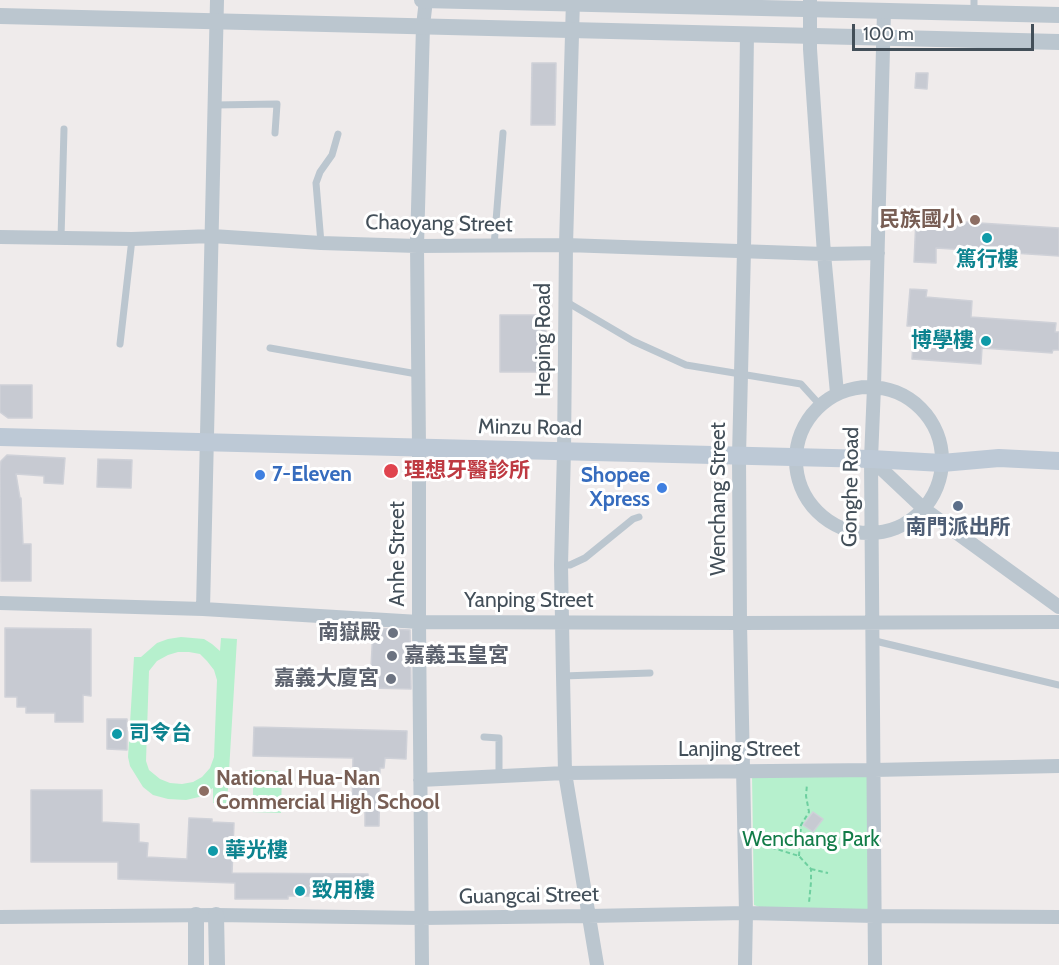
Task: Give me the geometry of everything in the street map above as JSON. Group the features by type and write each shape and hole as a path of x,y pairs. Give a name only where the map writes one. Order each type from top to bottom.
{"main road":[{"name":"Minzu Road","path":"0,437 870,459 942,463 999,458 1059,461"}],"street":[{"path":"203,609 217,0"},
{"path":"424,0 810,4 884,11 974,6 1059,15"},
{"name":"Anhe Street","path":"422,965 417,246 424,0"},
{"name":"Heping Road","path":"573,2 570,51 561,565 565,773 597,965"},
{"path":"810,4 824,254 837,393"},
{"name":"Gonghe Road","path":"875,965 870,459 884,11"},
{"path":"0,16 1059,42"},
{"name":"Wenchang Street","path":"745,965 739,456 747,34"},
{"name":"Chaoyang Street","path":"0,237 132,239 212,236 417,246 566,245 824,254 878,253"},
{"path":"874,387 897,392 917,404 932,422 941,443 942,463 940,481 924,509 909,522 891,530 871,534 848,531 827,521 810,505 799,485 796,457 797,441 806,421 820,405 837,393 855,388 874,387"},
{"path":"870,459 924,509 1059,607"},
{"name":"Yanping Street","path":"0,603 203,609 419,622 1059,622"},
{"name":"Lanjing Street","path":"420,780 565,773 1059,766"},
{"name":"Guangcai Street","path":"0,917 216,915 421,918 746,913 1059,917"},
{"path":"196,915 196,965"},
{"path":"216,915 216,965"}],"lane":[{"path":"215,105 277,104 275,133"},
{"path":"61,238 64,129"},
{"path":"494,246 503,133"},
{"path":"321,243 315,183 332,155 338,134"},
{"path":"120,344 132,239"},
{"path":"565,301 633,341 686,365 801,384 820,405"},
{"path":"270,348 417,374"},
{"path":"561,565 570,565 585,558 633,519 639,517"},
{"path":"871,640 1059,685"},
{"path":"563,676 650,673"},
{"path":"484,737 499,738 499,776"}],"path":[{"path":"799,856 801,825 809,812 806,796 807,779"},
{"path":"757,843 799,856 811,869 828,873"},
{"path":"809,905 811,869"}],"green space":[{"path":"181,637 204,639 220,651 221,638 237,639 227,804 213,803 213,788 199,797 186,800 153,795 143,787 130,766 128,757 134,657 141,657 157,643","holes":["189,652 200,654 214,670 217,680 214,757 210,768 202,777 193,782 170,783 160,779 149,770 146,761 149,671 157,661 168,655"]},
{"path":"253,770 282,771 281,813 253,812"},
{"name":"Wenchang Park","path":"869,774 870,909 866,912 762,908 754,905 752,775"}],"building":[{"path":"532,63 556,63 555,125 531,125"},
{"path":"916,73 928,73 927,89 915,88"},
{"name":"篤行樓","path":"916,219 1059,228 1059,256 936,248 936,263 914,262"},
{"name":"博學樓","path":"910,289 927,290 926,297 972,301 971,317 1056,323 1055,332 1059,332 1059,350 1053,350 1052,353 982,348 981,364 912,359 914,326 907,326"},
{"path":"500,315 546,315 546,372 500,372"},
{"path":"0,385 32,385 32,418 8,418 0,412"},
{"path":"7,455 65,458 63,484 44,483 44,476 16,474 21,498 23,544 31,544 31,581 1,581 0,469 1,461"},
{"path":"98,459 132,460 131,488 97,487"},
{"path":"5,628 91,629 91,696 83,695 83,722 55,722 55,713 26,713 26,707 17,707 17,697 5,697"},
{"path":"373,628 410,630 411,689 370,688"},
{"name":"司令台","path":"107,719 127,719 127,750 107,749"},
{"path":"254,727 407,731 406,759 385,758 384,768 380,768 379,826 365,826 365,811 352,811 353,758 253,756"},
{"path":"31,790 102,790 102,822 139,824 139,842 148,843 147,857 187,859 189,818 212,819 212,822 234,823 232,873 368,874 368,886 364,886 364,899 311,899 311,896 288,896 288,899 235,899 235,883 118,879 118,862 31,862"},
{"path":"813,812 823,819 813,832 803,825"}],"place":[{"name":"民族國小","path":"975,220"},
{"name":"篤行樓","path":"987,238"},
{"name":"博學樓","path":"986,341"},
{"name":"理想牙醫診所","path":"391,471"},
{"name":"7-Eleven","path":"260,475"},
{"name":"Shopee Xpress","path":"662,488"},
{"name":"南門派出所","path":"958,506"},
{"name":"南嶽殿","path":"393,633"},
{"name":"嘉義玉皇宮","path":"392,656"},
{"name":"嘉義大廈宮","path":"391,679"},
{"name":"司令台","path":"117,734"},
{"name":"National Hua-Nan Commercial High School","path":"204,791"},
{"name":"華光樓","path":"213,851"},
{"name":"致用樓","path":"300,891"}]}
